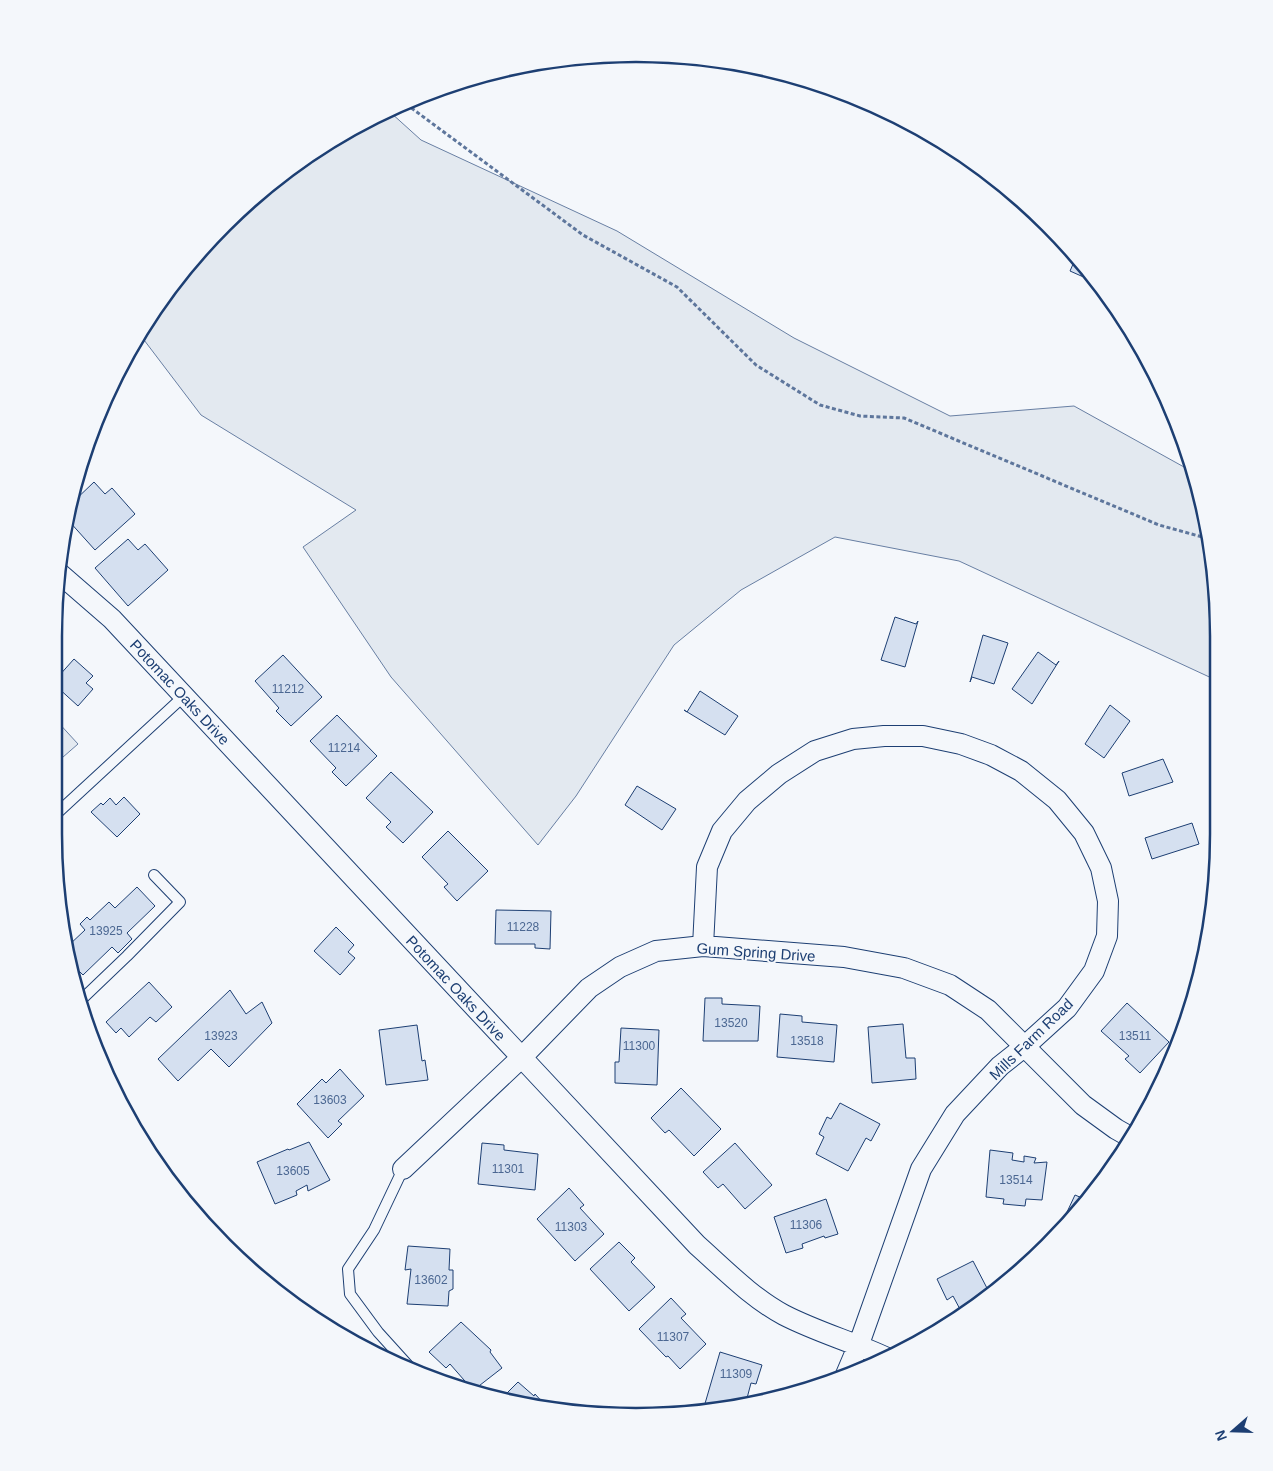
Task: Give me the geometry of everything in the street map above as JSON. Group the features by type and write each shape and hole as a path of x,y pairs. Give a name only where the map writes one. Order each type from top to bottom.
{"street":[{"name":"Potomac Oaks Drive","path":"66,579 112,619 697,1244 740,1284 782,1314 815,1329 859,1344 879,1354"},
{"name":"Mills Farm Road","path":"703,946 707,867 722,831 747,801 779,774 815,751 853,739 884,736 923,736 961,744 991,755 1021,771 1057,800 1084,832 1101,868 1108,901 1107,936 1094,970 1067,1008 1000,1066 955,1114 921,1169 849,1368"},
{"name":"Gum Spring Drive","path":"403,1169 521,1058 589,988 620,966 656,951 703,946 844,957 904,968 950,985 988,1010 1083,1105 1126,1135"}],"lane":[{"path":"63,808 184,696"},
{"path":"86,995 180,902 154,875"},
{"path":"401,1358 378,1332 350,1294 348,1269 374,1230 403,1169"}],"path":[{"path":"412,108 583,235 677,287 756,365 820,405 860,416 904,418 1159,525 1201,537"}],"shaded area":[{"path":"395,116 421,140 617,231 794,338 950,416 1074,406 1185,467 1191,488 1206,562 1209,599 1210,677 959,561 835,537 741,590 674,645 576,796 538,845 391,677 303,547 356,510 201,415 144,341 159,318 205,258 258,205 318,159 350,139"},
{"path":"63,728 78,744 63,757"}],"building":[{"path":"1073,264 1084,277 1070,271"},
{"path":"94,482 105,494 112,488 135,514 95,550 74,526 81,495"},
{"path":"128,539 138,550 145,544 168,570 128,606 95,568"},
{"path":"895,617 916,624 918,621 905,667 881,660"},
{"path":"983,635 1008,643 994,684 972,677 970,682"},
{"path":"1038,652 1056,665 1059,661 1032,704 1012,689"},
{"path":"283,655 322,697 291,726 276,711 279,708 255,681"},
{"path":"74,659 93,676 86,683 93,689 78,706 63,692 63,671"},
{"path":"700,691 738,716 725,735 687,712"},
{"path":"1110,705 1130,721 1104,758 1085,744"},
{"path":"337,715 377,756 346,786 332,772 336,768 310,741"},
{"path":"1163,759 1173,782 1129,796 1122,773"},
{"path":"391,772 433,812 403,843 386,827 391,822 366,798"},
{"path":"637,786 676,809 662,830 625,805"},
{"path":"124,797 140,814 117,837 91,812 110,798 116,805"},
{"path":"1192,823 1199,844 1152,859 1145,838"},
{"path":"448,831 488,871 457,901 444,887 448,884 422,857"},
{"path":"137,887 155,906 127,933 132,939 118,953 112,947 83,975 80,972 73,941 85,930 80,924 87,917 90,920 109,902 115,908"},
{"path":"496,910 551,911 550,949 535,948 535,944 495,944"},
{"path":"336,927 354,945 348,952 355,958 340,975 314,951"},
{"path":"149,982 172,1007 156,1022 150,1017 129,1037 121,1028 116,1033 106,1022"},
{"path":"230,990 246,1014 262,1002 272,1023 229,1067 211,1049 178,1081 158,1059"},
{"path":"705,998 722,998 722,1004 760,1006 758,1041 703,1041"},
{"path":"1127,1003 1169,1042 1140,1073 1125,1059 1129,1056 1101,1031"},
{"path":"780,1014 802,1016 802,1022 837,1025 834,1062 777,1057"},
{"path":"903,1024 906,1058 915,1058 916,1079 872,1083 868,1027"},
{"path":"417,1025 422,1061 425,1060 428,1080 386,1085 379,1030"},
{"path":"621,1028 659,1030 657,1085 615,1083 615,1062 619,1062"},
{"path":"340,1069 364,1096 338,1121 342,1124 328,1138 297,1104 322,1079 326,1083"},
{"path":"681,1088 721,1129 694,1156 669,1130 665,1133 651,1118"},
{"path":"840,1103 880,1124 871,1141 866,1138 848,1171 816,1154 824,1137 819,1134 827,1117 831,1119"},
{"path":"309,1142 330,1180 308,1191 307,1185 296,1191 297,1195 275,1204 257,1162"},
{"path":"482,1143 504,1145 504,1150 538,1154 535,1190 478,1184"},
{"path":"735,1143 772,1185 745,1209 723,1184 718,1188 703,1172"},
{"path":"990,1150 1013,1153 1012,1160 1024,1162 1024,1156 1036,1158 1034,1163 1047,1162 1042,1200 1026,1199 1025,1206 1003,1204 1004,1199 986,1197"},
{"path":"569,1188 584,1205 580,1208 604,1234 575,1261 537,1219"},
{"path":"1075,1195 1081,1197 1068,1213 1065,1216"},
{"path":"826,1199 838,1234 825,1238 824,1236 802,1244 803,1248 786,1253 774,1217"},
{"path":"619,1242 635,1258 631,1262 655,1287 629,1311 590,1269"},
{"path":"408,1246 450,1249 449,1270 453,1270 453,1289 449,1291 448,1306 407,1304 411,1269 405,1270"},
{"path":"973,1261 987,1289 960,1309 953,1296 947,1300 937,1279"},
{"path":"671,1298 686,1314 681,1318 706,1344 680,1369 639,1329"},
{"path":"461,1322 491,1350 490,1352 502,1368 479,1386 466,1382 450,1364 446,1368 429,1352"},
{"path":"720,1352 762,1365 756,1384 751,1383 747,1397 705,1405"},
{"path":"518,1382 540,1400 525,1397 507,1393"}]}
